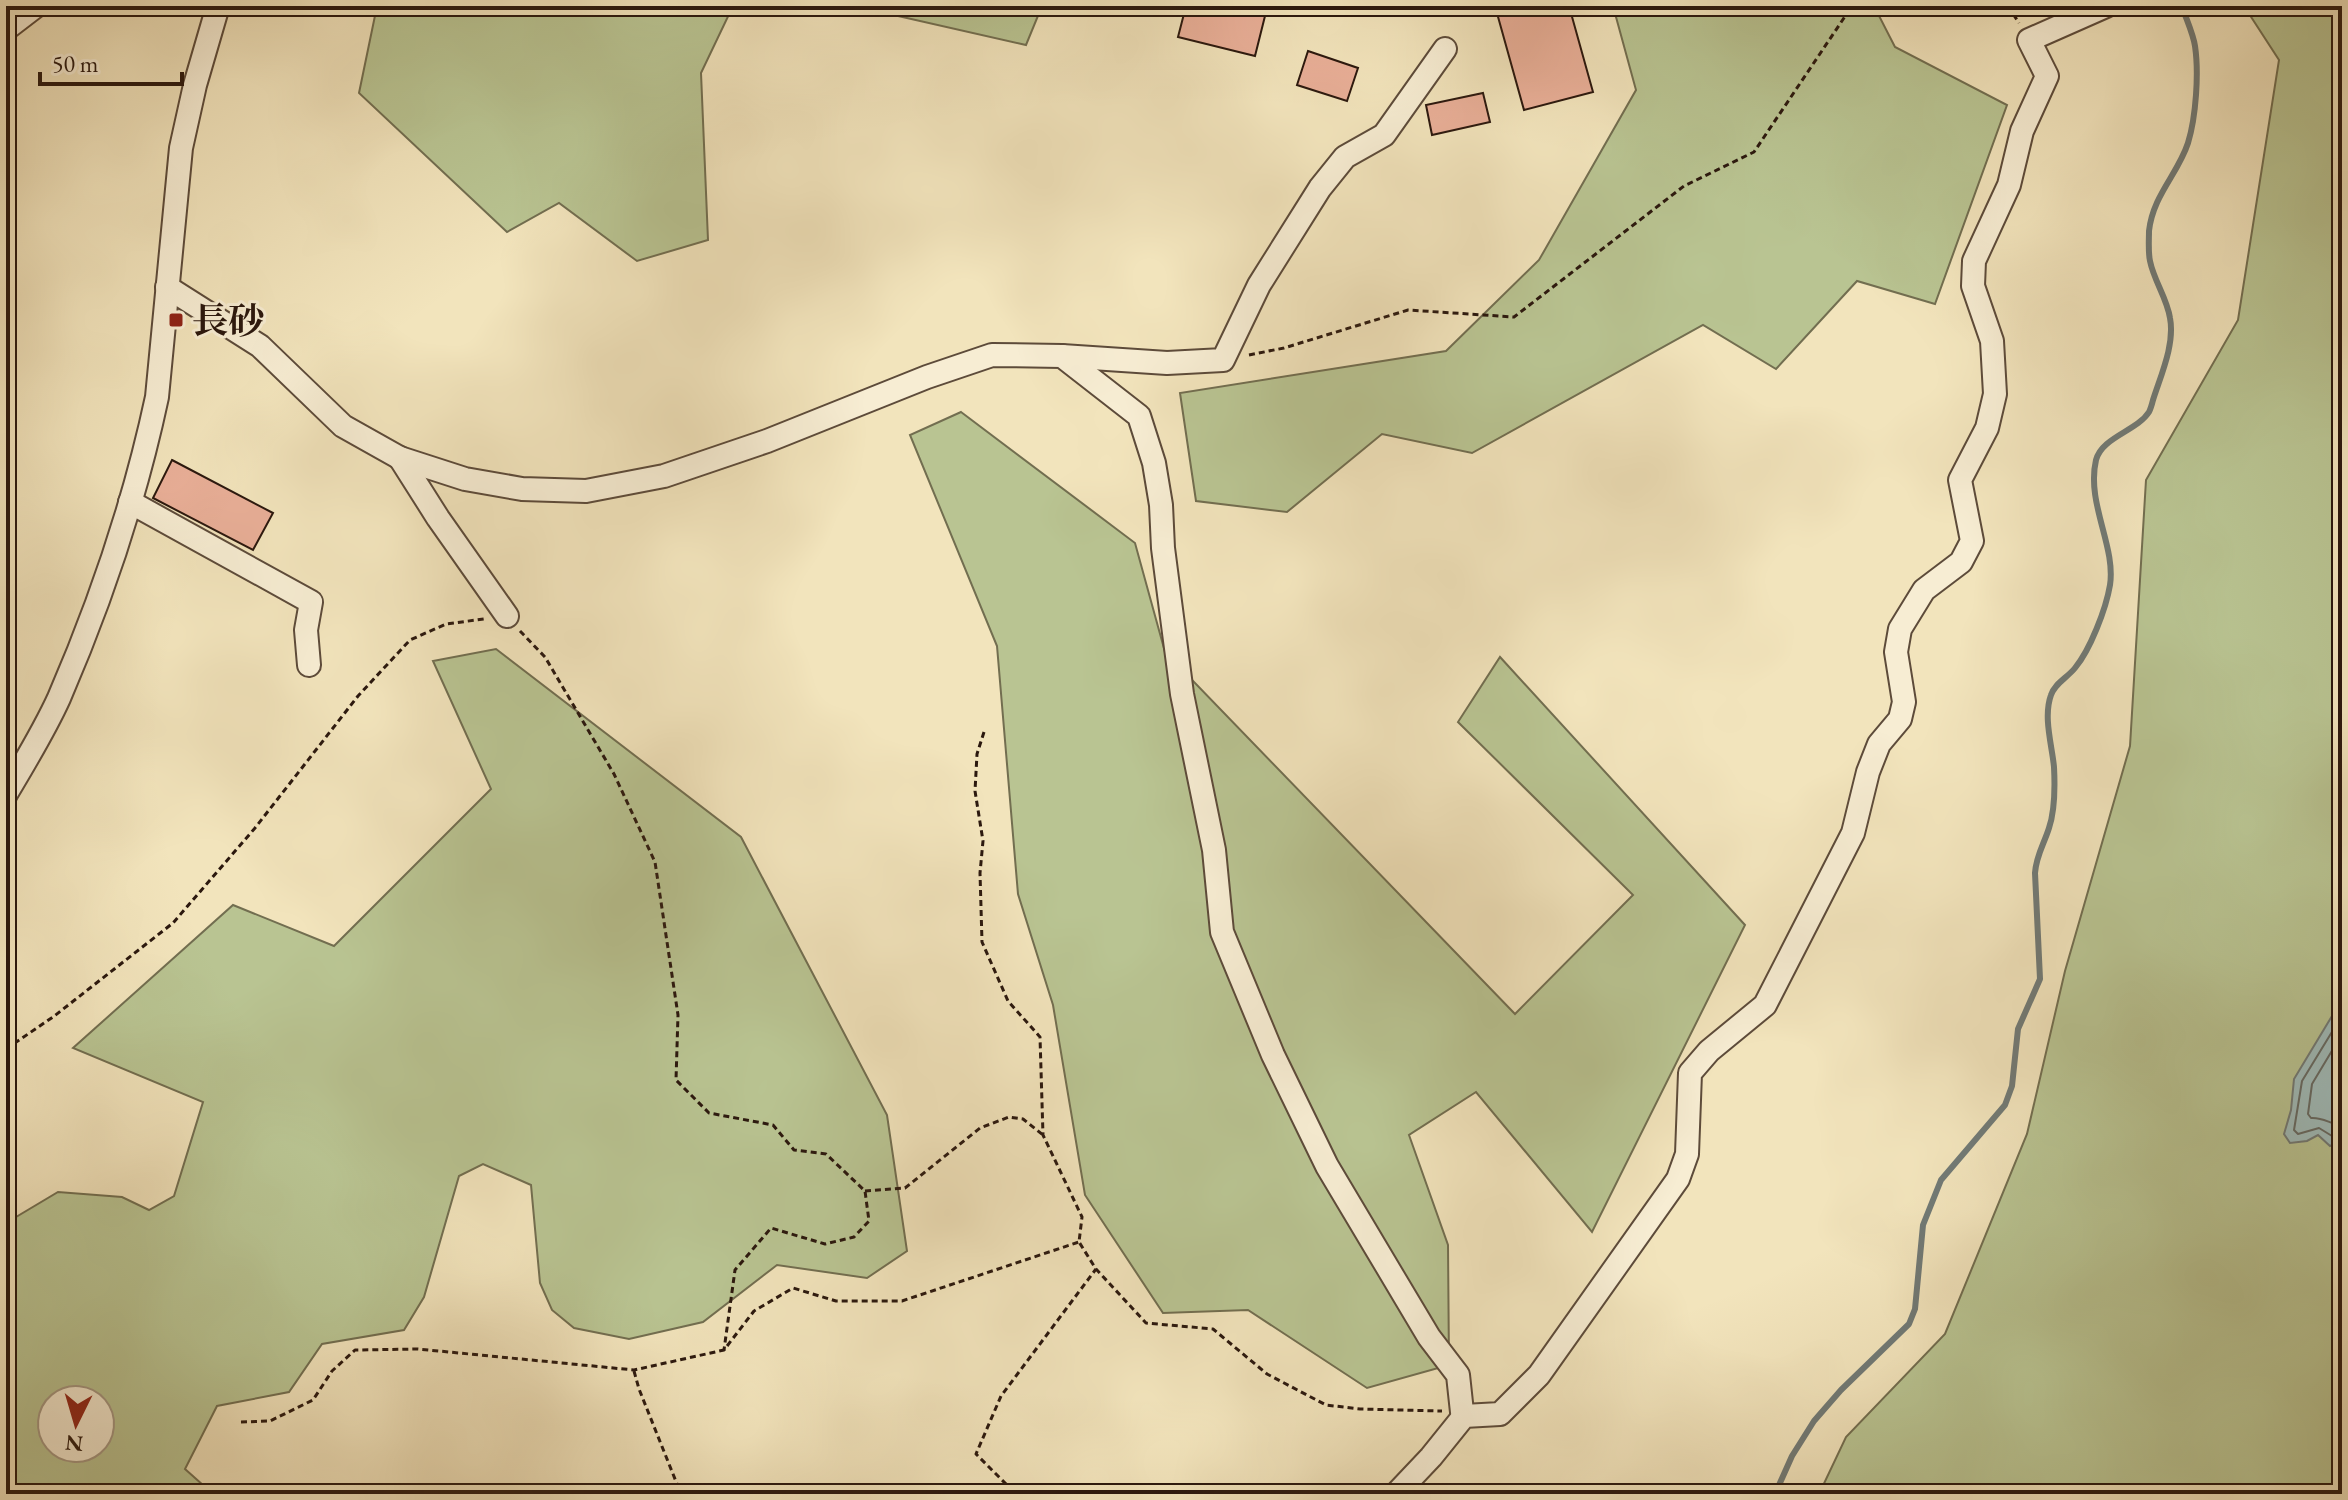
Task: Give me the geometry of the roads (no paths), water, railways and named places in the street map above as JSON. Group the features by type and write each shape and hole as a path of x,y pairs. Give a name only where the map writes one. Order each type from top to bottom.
{"street":[{"path":"6,29 36,6"},
{"path":"6,794 58,699 106,575 130,502 157,397 181,148 218,6"},
{"path":"1463,1414 1500,1414 1539,1375 1678,1179 1687,1154 1690,1073 1709,1051 1765,1005 1853,833 1868,772 1879,744 1900,719 1904,702 1896,652 1900,629 1924,590 1961,562 1972,541 1960,480 1987,428 1995,394 1992,341 1973,286 1974,261 2009,185 2022,131 2047,76 2029,40 2106,6"},
{"path":"167,287 260,346 343,426 400,458 465,479 493,484 522,489 586,491 664,476 767,441 927,377 992,355 1167,363 1223,360 1259,285 1320,188 1345,157 1384,135 1445,49"},
{"path":"1062,356 1139,416 1154,463 1182,694 1214,850 1222,932 1273,1055 1327,1166 1429,1337 1458,1375 1463,1414 1431,1457 1396,1494"},
{"path":"400,458 507,616"},
{"path":"130,502 311,602 306,630 309,665"}],"water":[{"path":"2335,1011 2342,1012 2342,1141 2330,1146 2318,1135 2307,1141 2290,1143 2284,1134 2291,1110 2294,1079"}],"waterway":[{"path":"1775,1494 1792,1456 1814,1421 1841,1390 1909,1324 1915,1309 1923,1225 1941,1180 2005,1105 2012,1086 2018,1029 2040,979 2035,873 2053,806 2054,767 2048,722 2049,704 2055,687 2075,668 2092,640 2110,585 2109,555 2095,492 2096,460 2105,445 2144,419 2149,412 2169,349 2170,318 2150,261 2149,231 2155,206 2184,154 2193,121 2197,82 2195,46 2182,6"}],"place":[{"name":"長砂","path":"176,320"}]}
